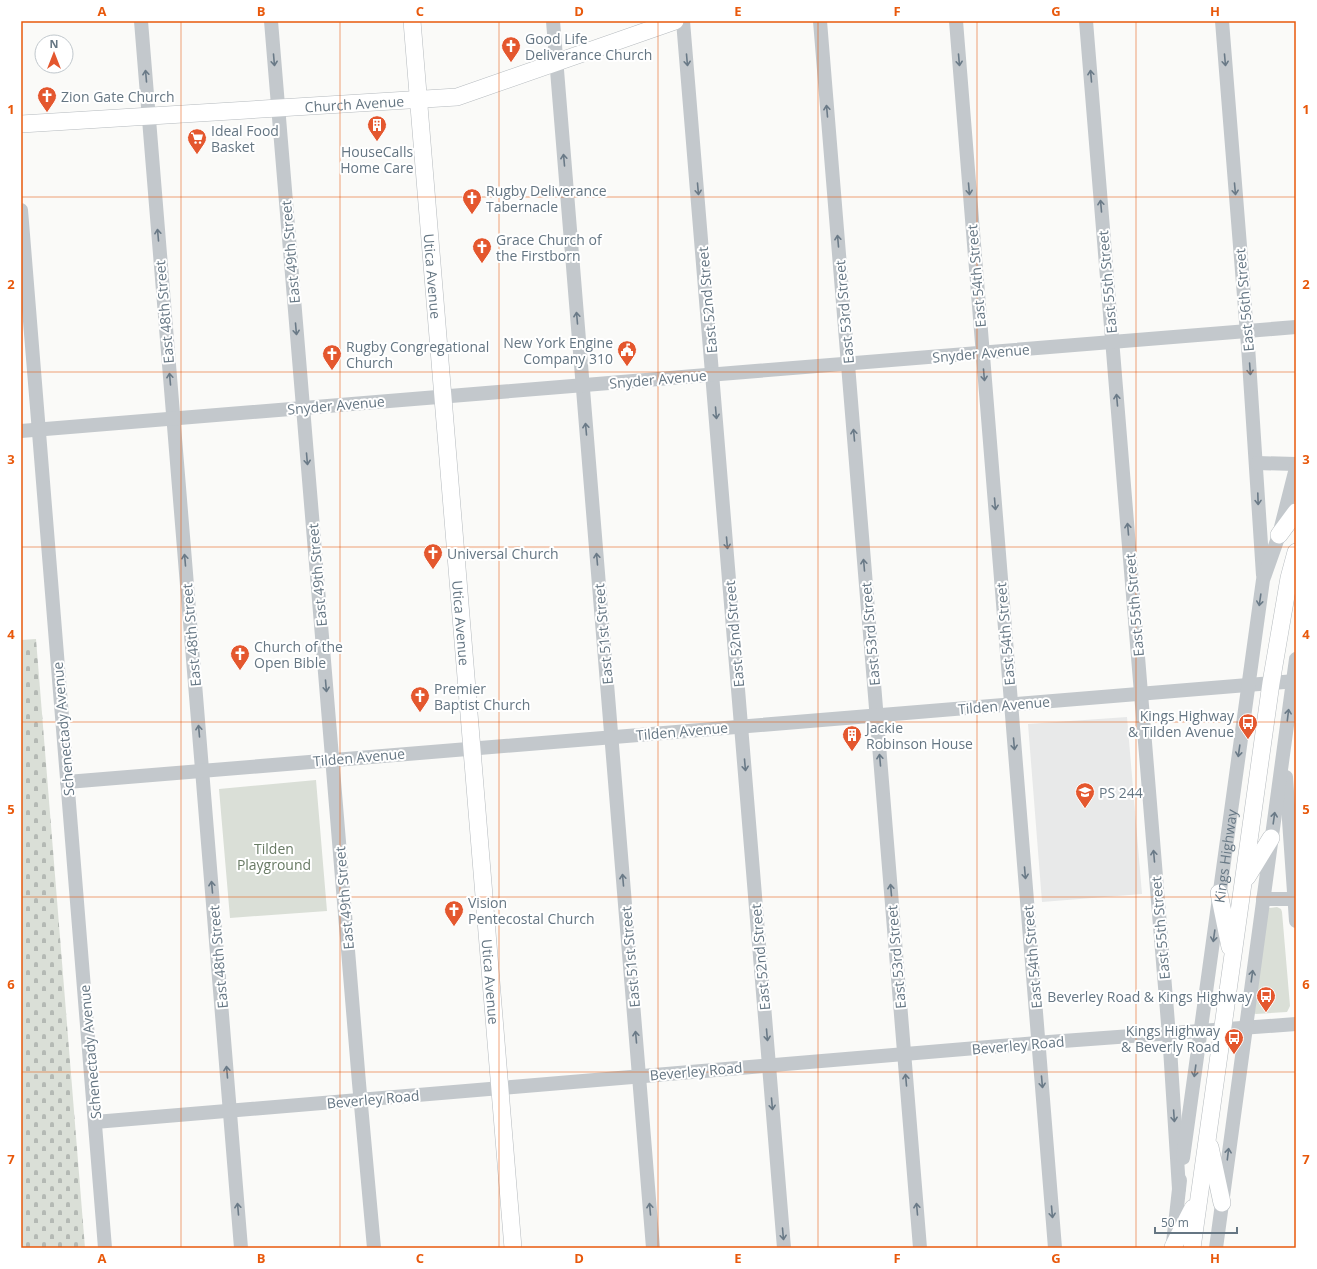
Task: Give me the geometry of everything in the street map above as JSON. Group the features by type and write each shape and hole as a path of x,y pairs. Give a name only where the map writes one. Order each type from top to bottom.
{"main road":[{"name":"Utica Avenue","path":"412,21 513,1248"},
{"name":"Church Avenue","path":"21,124 149,115 418,100 457,96 675,21"},
{"path":"1279,535 1296,512"},
{"name":"Kings Highway","path":"1192,1248 1271,683 1289,578 1296,552"},
{"path":"1243,882 1271,838"},
{"path":"1220,893 1232,961"},
{"path":"1207,1136 1222,1204"},
{"path":"1172,1247 1198,1199"}],"street":[{"name":"East 48th Street","path":"141,21 241,1248"},
{"name":"East 49th Street","path":"271,21 360,1100 374,1248"},
{"name":"East 51st Street","path":"553,21 653,1248"},
{"name":"East 52nd Street","path":"683,21 784,1248"},
{"name":"East 53rd Street","path":"820,21 920,1248"},
{"name":"East 54th Street","path":"956,21 1055,1248"},
{"name":"East 55th Street","path":"1086,21 1169,1035 1179,1189"},
{"name":"East 56th Street","path":"1222,21 1257,463 1263,580"},
{"name":"Schenectady Avenue","path":"21,210 105,1248"},
{"name":"Snyder Avenue","path":"21,431 1296,327"},
{"path":"1257,463 1296,464"},
{"name":"Kings Highway","path":"1172,1247 1247,685 1263,580 1279,535 1296,468"},
{"path":"1216,1248 1296,659"},
{"name":"Tilden Avenue","path":"67,782 1294,681"},
{"path":"1284,749 1296,922"},
{"path":"1263,899 1294,899"},
{"name":"Beverley Road","path":"95,1122 500,1089 769,1065 1296,1024"}],"shaded area":[{"name":"PS 244","path":"1127,717 1142,894 1042,902 1028,724"}],"green space":[{"path":"36,639 85,1248 21,1248 21,640"},
{"name":"Tilden Playground","path":"316,780 327,911 230,918 219,789"},
{"path":"1277,907 1281,909 1282,912 1290,1006 1287,1012 1256,1014 1253,1013 1267,910 1269,908"}],"place":[{"name":"Good Life Deliverance Church","path":"511,63"},
{"name":"Zion Gate Church","path":"47,113"},
{"name":"HouseCalls Home Care","path":"377,142"},
{"name":"Ideal Food Basket","path":"197,155"},
{"name":"Rugby Deliverance Tabernacle","path":"472,215"},
{"name":"Grace Church of the Firstborn","path":"482,264"},
{"name":"New York Engine Company 310","path":"627,367"},
{"name":"Rugby Congregational Church","path":"332,371"},
{"name":"Universal Church","path":"433,570"},
{"name":"Church of the Open Bible","path":"240,671"},
{"name":"Premier Baptist Church","path":"420,713"},
{"name":"Kings Highway & Tilden Avenue","path":"1248,740"},
{"name":"Jackie Robinson House","path":"852,752"},
{"name":"PS 244","path":"1085,809"},
{"name":"Vision Pentecostal Church","path":"454,927"},
{"name":"Beverley Road & Kings Highway","path":"1266,1013"},
{"name":"Kings Highway & Beverly Road","path":"1234,1055"}]}
